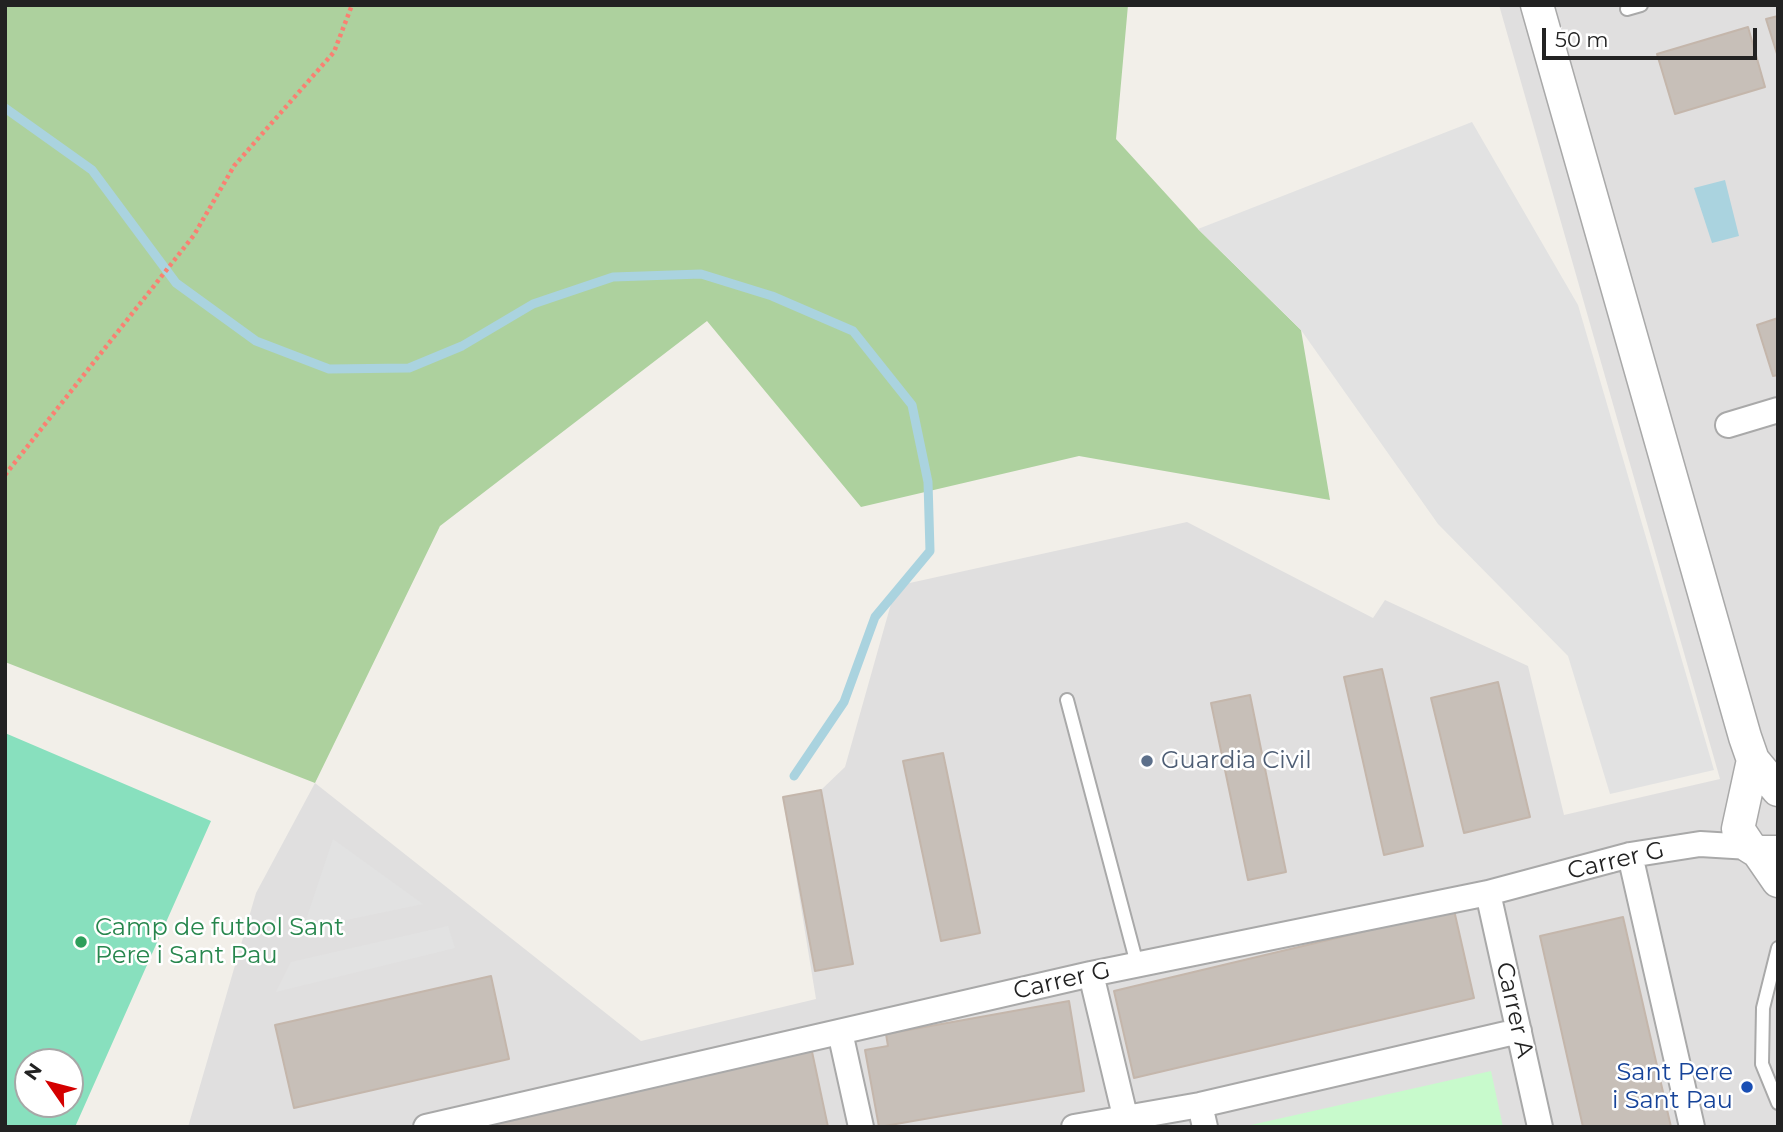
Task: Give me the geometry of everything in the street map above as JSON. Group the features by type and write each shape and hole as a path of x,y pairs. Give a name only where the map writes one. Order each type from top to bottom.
{"street":[{"path":"1537,5 1753,760 1778,791"},
{"path":"1728,425 1778,410"},
{"path":"1753,760 1738,829 1762,850 1778,881"},
{"path":"1741,811 1761,792 1778,791"},
{"name":"Carrer G","path":"1700,844 1741,811"},
{"name":"Carrer G","path":"426,1127 1091,974 1488,893 1630,855 1700,844 1762,850"},
{"path":"1630,855 1692,1127"},
{"name":"Carrer A","path":"1488,893 1541,1127"},
{"path":"1091,974 1125,1116"},
{"path":"1074,1127 1125,1116 1203,1116 1519,1031"},
{"path":"840,1032 861,1127"}],"lane":[{"path":"1627,9 1641,5"},
{"path":"1067,700 1137,964"},
{"path":"1778,948 1763,1008 1762,1064 1778,1103"}],"path":[{"path":"5,475 194,235 234,166 334,52 352,5"}],"shaded area":[{"path":"1499,5 1778,5 1778,1127 188,1127 256,893 315,783 641,1041 816,999 783,797 821,790 845,767 896,586 1187,522 1373,618 1385,600 1528,666 1564,815 1720,779"},
{"path":"1472,122 1578,305 1714,770 1610,794 1568,656 1438,524 1301,330 1198,229"},
{"path":"333,839 423,904 303,929"},
{"path":"448,926 455,948 276,992 291,962"}],"green space":[{"path":"5,5 1128,5 1116,139 1198,229 1301,330 1330,500 1079,456 861,507 707,321 440,526 315,783 5,662"},
{"name":"Camp de futbol Sant Pere i Sant Pau","path":"5,733 211,821 84,1107 84,1048 14,1048 14,1118 79,1118 75,1127 5,1127"},
{"path":"1491,1071 1503,1127 1242,1127"}],"water":[{"path":"1725,180 1739,236 1712,243 1694,188"}],"building":[{"path":"1778,16 1778,57 1766,19"},
{"path":"1748,27 1765,87 1675,114 1657,54"},
{"path":"1778,318 1778,375 1773,376 1757,325"},
{"path":"1382,669 1423,846 1384,855 1344,677"},
{"path":"1498,682 1530,817 1464,833 1431,698"},
{"path":"1250,695 1286,872 1248,880 1211,703"},
{"path":"943,753 980,933 941,941 903,761"},
{"path":"821,790 853,964 815,971 783,797"},
{"path":"1454,910 1474,998 1134,1078 1114,991"},
{"path":"1623,917 1671,1127 1583,1127 1540,936"},
{"path":"491,976 509,1059 294,1108 275,1025"},
{"path":"1069,1001 1084,1091 879,1127 865,1050 888,1046 886,1034"},
{"path":"811,1047 828,1127 473,1127"}],"waterway":[{"path":"5,108 92,170 176,283 256,341 329,369 409,368 462,346 533,304 613,277 701,274 772,296 853,331 912,405 928,482 930,551 875,617 844,702 794,776"}],"place":[{"name":"Guardia Civil","path":"1147,761"},
{"name":"Camp de futbol Sant Pere i Sant Pau","path":"81,942"},
{"name":"Sant Pere i Sant Pau","path":"1747,1087"}]}
